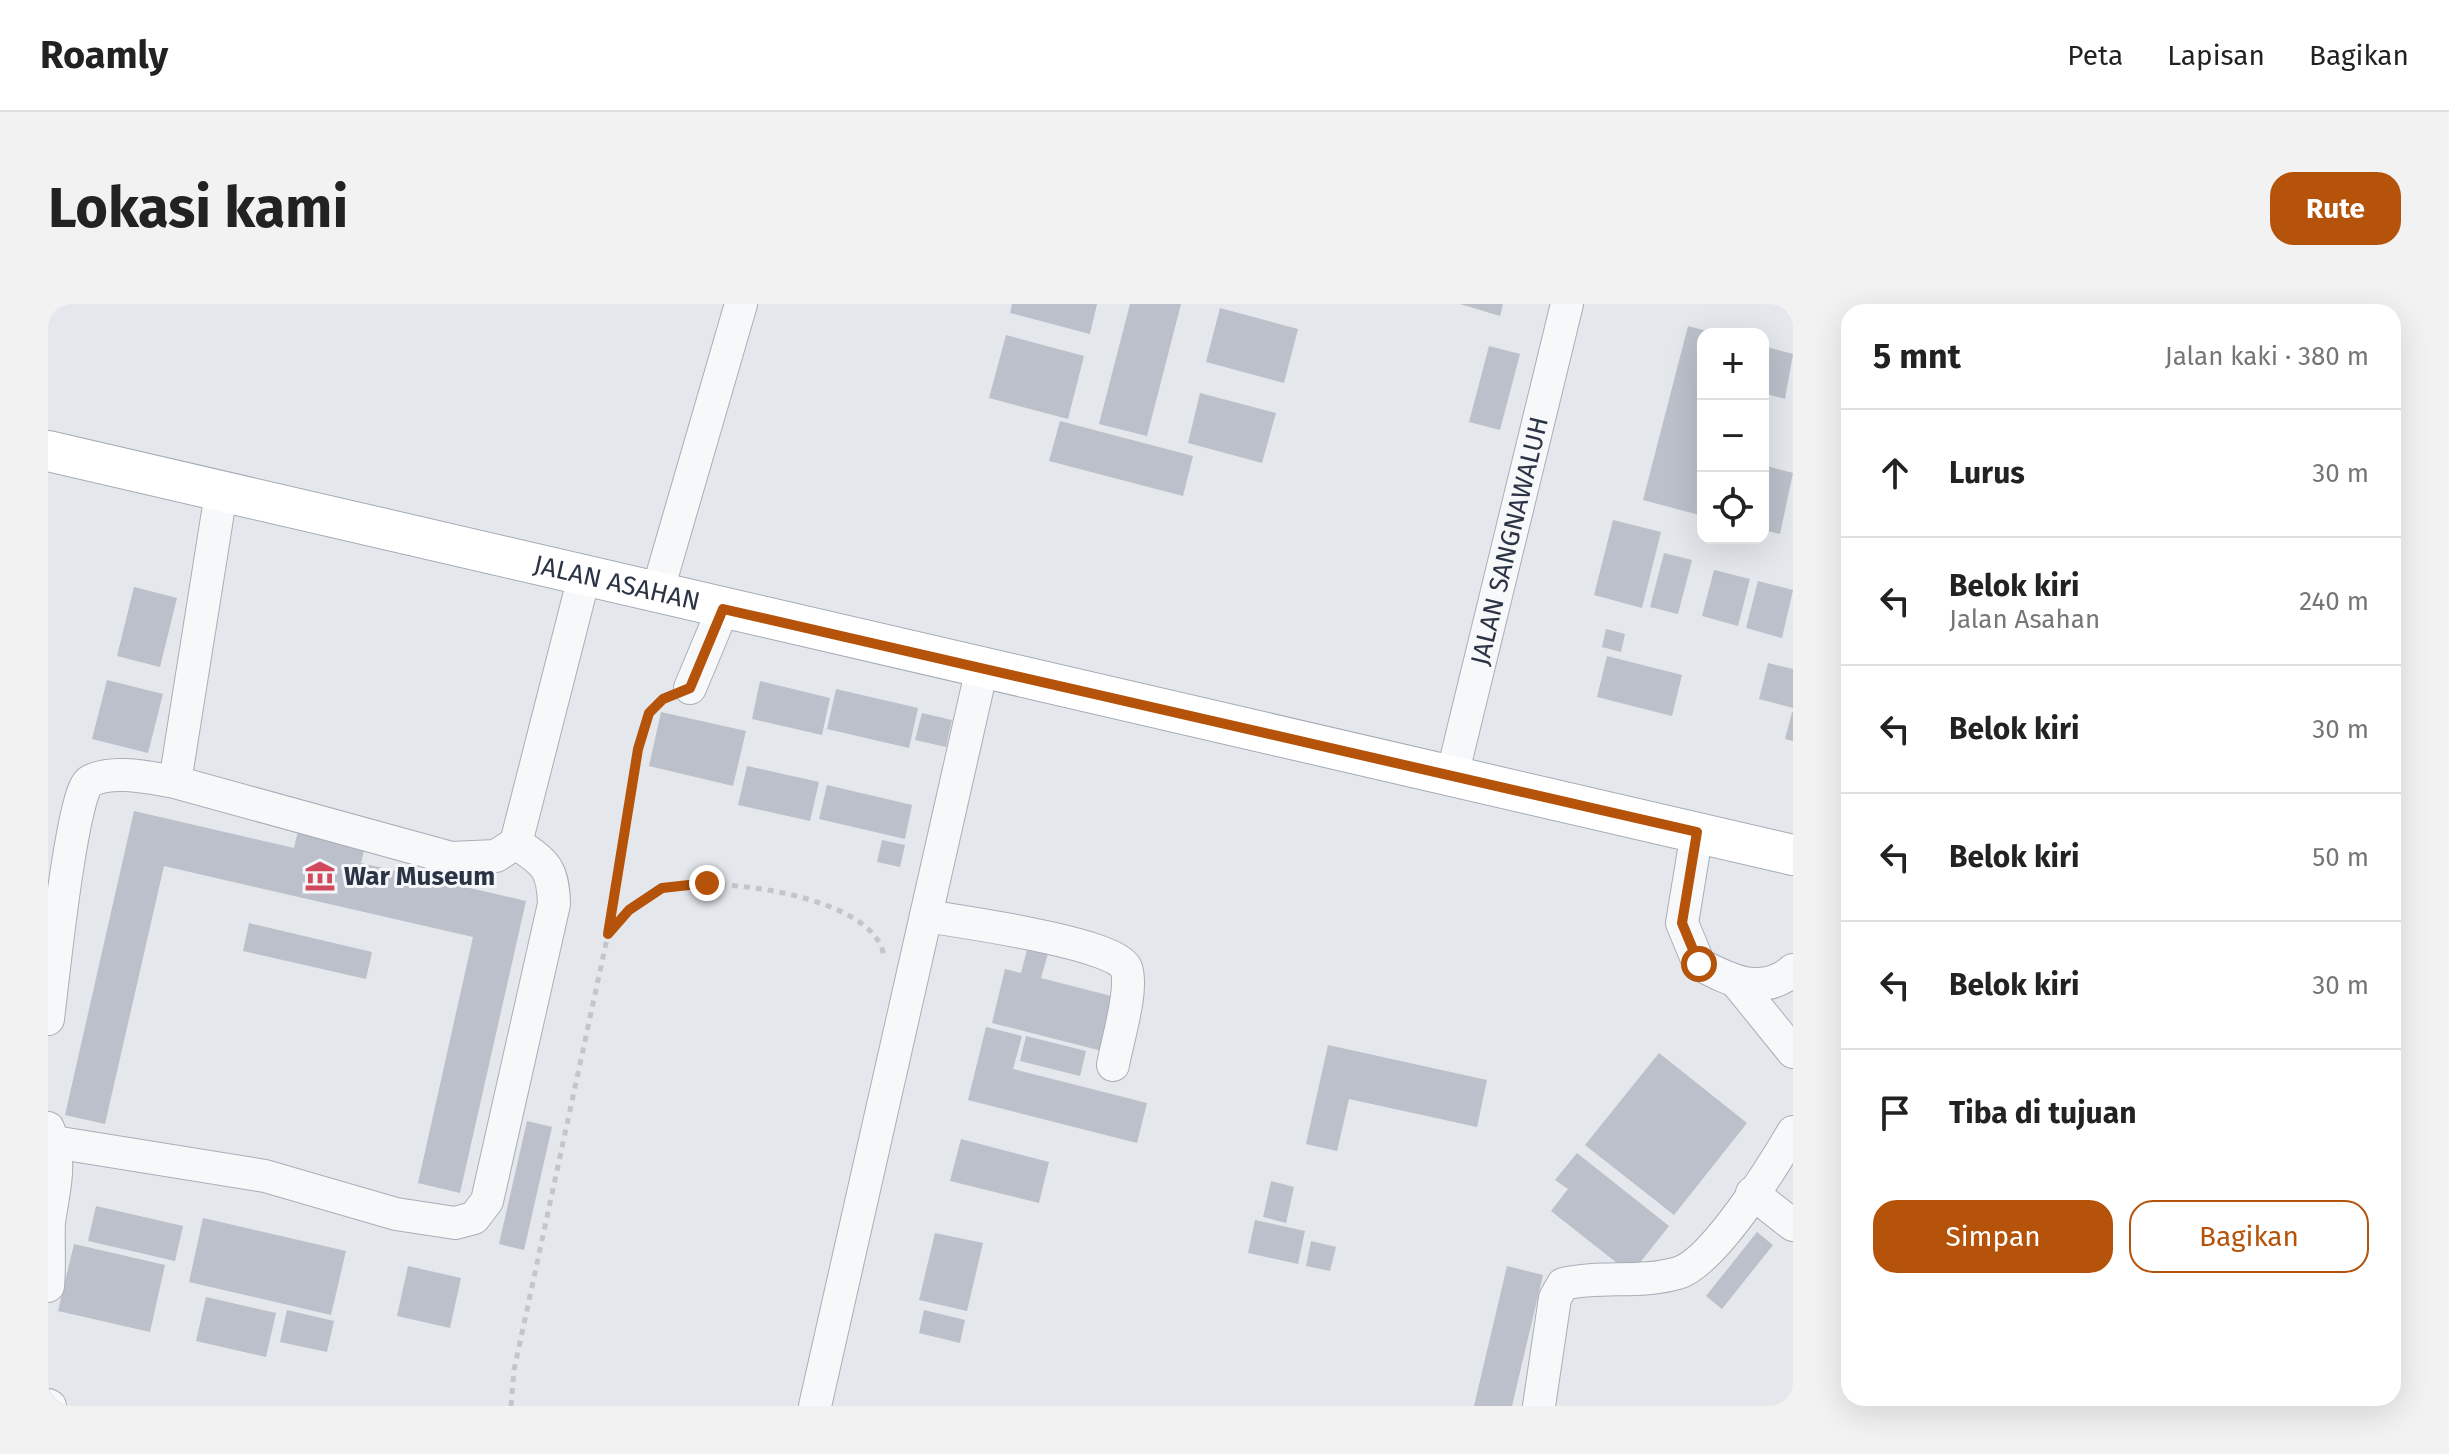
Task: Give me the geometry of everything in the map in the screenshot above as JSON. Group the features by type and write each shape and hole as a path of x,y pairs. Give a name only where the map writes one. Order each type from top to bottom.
{"main road":[{"name":"JALAN ASAHAN","path":"48,451 1793,855"}],"street":[{"path":"657,593 741,304"},
{"name":"JALAN SANGNAWALUH","path":"1452,776 1567,304"},
{"path":"175,782 221,493"},
{"path":"48,1019 82,786 103,777 175,782 451,858 496,856 516,843 584,577"},
{"path":"690,688 723,609"},
{"path":"815,1406 982,668"},
{"path":"1697,832 1682,923 1699,964 1738,984 1793,1052"},
{"path":"48,1286 48,1224 58,1182 51,1135 265,1176 396,1214 455,1223 474,1218 487,1201 554,904 554,879 539,859 516,843"},
{"path":"926,916 1039,935 1116,956 1126,969 1128,987 1113,1065"},
{"path":"1738,984 1782,979 1793,970"},
{"path":"1539,1406 1555,1298 1563,1284 1578,1280 1627,1281 1681,1272 1715,1248 1793,1132"},
{"path":"1752,1193 1793,1225"}],"path":[{"path":"511,1406 514,1370 608,934 638,749 649,713 663,699 690,688"},
{"path":"608,934 629,910 662,888 707,883 767,889 825,905"}],"building":[{"path":"1012,304 1097,304 1090,334 1010,313"},
{"path":"1130,304 1181,304 1147,436 1099,424"},
{"path":"1460,304 1503,304 1500,316"},
{"path":"1220,308 1298,329 1284,383 1206,362"},
{"path":"1688,326 1697,328 1697,514 1643,500"},
{"path":"1006,335 1084,356 1068,419 989,398"},
{"path":"1489,346 1520,354 1500,430 1469,422"},
{"path":"1769,348 1793,354 1785,399 1769,395"},
{"path":"1200,393 1276,413 1262,463 1188,443"},
{"path":"1060,421 1193,456 1183,496 1049,461"},
{"path":"1769,467 1793,473 1780,534 1769,531"},
{"path":"1613,520 1661,532 1642,608 1594,595"},
{"path":"1664,553 1692,560 1678,614 1650,607"},
{"path":"1714,570 1750,579 1738,626 1702,616"},
{"path":"1758,581 1793,590 1782,638 1746,628"},
{"path":"134,587 177,598 160,667 117,656"},
{"path":"1606,629 1625,634 1621,652 1602,647"},
{"path":"1607,656 1682,675 1672,716 1597,697"},
{"path":"1768,663 1793,669 1793,708 1759,699"},
{"path":"107,680 163,694 148,753 92,739"},
{"path":"760,681 830,698 822,735 752,719"},
{"path":"836,689 918,708 909,748 827,729"},
{"path":"661,712 746,731 733,786 649,766"},
{"path":"1793,712 1793,741 1785,739"},
{"path":"922,713 952,720 946,747 915,740"},
{"path":"747,766 819,782 810,821 738,805"},
{"path":"827,785 912,805 905,839 819,819"},
{"path":"134,811 294,848 300,822 367,838 361,863 526,901 460,1193 418,1183 473,937 164,866 105,1124 65,1115"},
{"path":"882,840 905,845 900,867 877,862"},
{"path":"249,923 372,952 366,979 243,951"},
{"path":"1030,938 1051,943 1041,978 1115,997 1102,1051 992,1023 1005,969 1021,973"},
{"path":"986,1027 1022,1036 1013,1069 1147,1103 1137,1143 968,1100"},
{"path":"1026,1036 1086,1051 1080,1076 1020,1061"},
{"path":"1328,1045 1487,1080 1477,1127 1349,1099 1337,1151 1306,1144"},
{"path":"1659,1053 1747,1123 1674,1215 1585,1145"},
{"path":"527,1121 552,1127 524,1250 499,1244"},
{"path":"961,1139 1049,1162 1039,1203 950,1181"},
{"path":"1577,1153 1669,1226 1631,1274 1551,1211 1568,1189 1555,1180"},
{"path":"1271,1181 1294,1187 1286,1223 1263,1217"},
{"path":"96,1206 183,1226 175,1261 88,1241"},
{"path":"203,1218 346,1251 331,1315 189,1282"},
{"path":"1255,1220 1305,1231 1298,1264 1248,1253"},
{"path":"1757,1232 1773,1245 1722,1309 1706,1296"},
{"path":"935,1233 983,1243 967,1311 919,1300"},
{"path":"1311,1241 1336,1247 1330,1271 1306,1266"},
{"path":"74,1244 165,1265 150,1332 58,1311"},
{"path":"408,1266 461,1278 450,1328 397,1316"},
{"path":"1507,1266 1543,1275 1512,1406 1474,1406"},
{"path":"206,1297 276,1313 266,1357 196,1341"},
{"path":"287,1310 334,1321 327,1352 280,1342"},
{"path":"924,1310 965,1320 960,1343 919,1333"}],"place":[{"name":"War Museum","path":"320,876"}],"route":[{"path":"707,883 662,888 629,910 608,934 638,749 649,713 663,699 690,688 723,609 1697,832 1682,923 1699,964"}]}
